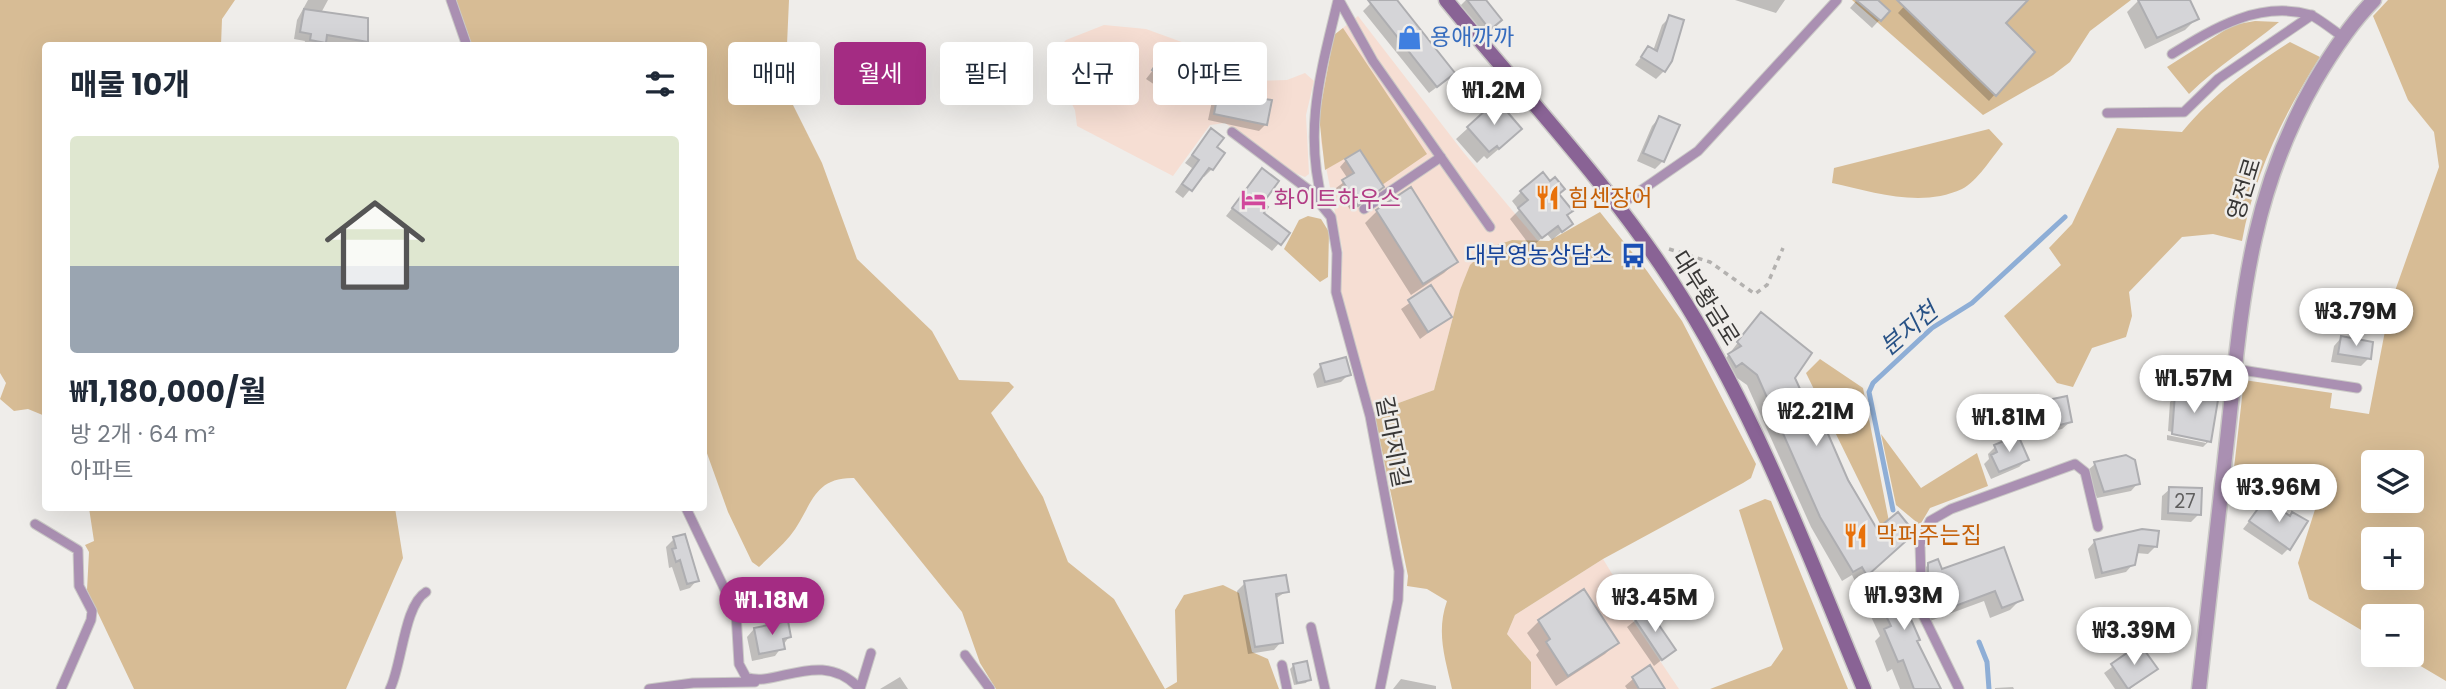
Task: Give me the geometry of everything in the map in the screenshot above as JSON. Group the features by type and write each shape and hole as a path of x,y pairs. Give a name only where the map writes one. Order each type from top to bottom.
{"main road":[{"name":"대부황금로","path":"1446,0 1617,207 1685,302 1725,375 1781,492 1864,689"}],"street":[{"name":"영전로","path":"2199,689 2246,274 2267,184 2294,121 2343,37 2374,0"}],"lane":[{"path":"452,0 466,42"},
{"name":"갈마지1길","path":"1339,0 1363,45 1490,227"},
{"name":"갈마지1길","path":"1324,205 1316,168 1313,112 1339,0"},
{"path":"1617,207 1698,150 1837,0"},
{"path":"2172,54 2237,13 2263,6 2288,7 2312,15 2343,37"},
{"path":"2107,113 2185,112 2218,79 2312,15"},
{"name":"갈마지1길","path":"1232,132 1309,190 1324,205 1331,217 1336,239 1336,292 1370,416 1399,571 1398,600 1380,689"},
{"path":"1364,209 1441,157"},
{"path":"2235,369 2357,388"},
{"path":"1959,689 1922,613 1920,544 1930,522 1951,509 2075,464 2085,472 2098,527"},
{"path":"2222,479 2244,493"},
{"path":"687,511 736,613 739,664 746,677 759,681"},
{"path":"35,524 78,550 79,586 92,611 88,631 61,689"},
{"path":"390,689 399,667 411,613 419,596 426,592"},
{"path":"1311,627 1325,689"},
{"path":"649,689 693,683 736,684 819,671 845,678 860,689 871,653"},
{"path":"965,655 990,689"},
{"path":"1282,665 1287,689"}],"path":[{"path":"1650,251 1660,248 1689,253 1710,262 1755,294 1767,285 1783,248"}],"shaded area":[{"path":"0,0 235,0 222,19 221,42 42,42 42,415 28,409 14,411 0,399 6,383 0,373"},
{"path":"456,0 789,0 787,42 728,42 728,105 793,105 822,163 857,259 932,331 959,380 1009,382 1014,387 991,413 1043,497 1068,562 1114,599 1165,689 996,689 980,663 962,612 854,478 840,479 821,489 783,544 759,567 752,562 728,512 707,453 707,42 471,42"},
{"path":"1852,0 2131,0 2090,31 2070,62 2053,75 1983,115"},
{"path":"2388,0 2446,0 2446,681 2422,667 2424,604 2361,604 2361,630 2309,599 2298,563 2319,497 2257,491 2233,477 2244,380 2332,393 2330,408 2369,414 2390,305 2439,167 2434,132 2408,100 2373,16"},
{"name":"대부영농상담소","path":"1358,16 1464,153 1538,241 1512,240 1488,248 1471,265 1460,290 1434,390 1374,412 1339,286 1343,253 1321,142 1323,88 1334,35"},
{"path":"2255,21 2279,22 2189,94 2167,67 2233,25"},
{"path":"1104,25 1146,29 1182,42 1153,42 1153,105 1267,105 1267,81 1287,80 1305,73 1314,81 1306,115 1309,174 1305,177 1295,173 1225,123 1210,125 1173,176 1077,126 1072,105 1139,105 1139,42 1064,42"},
{"path":"1343,28 1427,154 1382,185 1360,150 1325,170 1319,116 1334,35"},
{"path":"2290,42 2320,57 2294,100 2262,168 2242,241 2213,234 2182,237 2129,292 2132,316 2126,337 2092,348 2073,387 2057,383 2004,316 2061,265 2049,248 2072,224 2117,128 2182,132 2232,83"},
{"path":"1989,129 2003,144 1968,186 1946,195 1914,198 1880,194 1832,183 1834,168"},
{"path":"1600,212 1682,321 1756,464 1751,478 1603,559 1515,615 1507,634 1531,662 1531,689 1452,689 1442,634 1447,601 1427,589 1407,586 1408,576 1374,412 1434,390 1460,290 1470,265 1488,248 1512,240 1549,241"},
{"path":"1308,216 1321,219 1329,232 1328,277 1320,282 1284,249 1299,220"},
{"path":"1820,359 1863,388 1892,537 1887,538 1806,373"},
{"path":"1881,434 1921,488 1977,453 1988,486 1930,508 1920,525 1896,505"},
{"path":"1765,499 1771,501 1848,689 1710,689 1771,666 1783,649 1739,510"},
{"path":"89,511 395,511 403,558 346,689 134,689 87,590 89,552 85,545 94,541"},
{"path":"1603,559 1614,577 1611,588 1679,689 1531,689 1531,662 1507,634 1515,615"},
{"path":"1223,585 1239,593 1252,652 1268,659 1279,689 1165,689 1177,682 1175,610 1184,595"}],"building":[{"path":"1368,0 1397,0 1455,73 1437,87"},
{"path":"1467,0 1486,0 1502,20 1490,30"},
{"path":"1856,0 1878,0 1890,11 1881,21"},
{"path":"1897,0 2028,0 2006,23 2035,52 1996,96"},
{"path":"2138,0 2190,0 2199,19 2157,38"},
{"path":"304,9 368,18 368,42 327,35 326,42 321,42 310,40 311,34 300,32"},
{"path":"1669,15 1684,20 1672,61 1665,72 1641,57 1648,46 1657,51"},
{"path":"1267,99 1272,100 1267,125 1214,114 1216,105 1267,105"},
{"path":"1497,100 1522,129 1499,149 1497,146 1489,152 1467,127"},
{"path":"1659,116 1680,125 1664,162 1643,153"},
{"path":"1211,128 1224,138 1217,147 1225,153 1213,170 1209,168 1192,191 1182,184 1199,160 1192,155"},
{"path":"1360,150 1384,187 1358,206 1342,180 1354,173 1345,159"},
{"path":"1262,168 1279,181 1263,203 1268,207 1264,213 1290,233 1281,245 1232,208"},
{"path":"1543,172 1550,181 1555,177 1565,189 1559,194 1573,211 1567,215 1573,224 1562,232 1558,226 1542,238 1518,208 1528,200 1520,191"},
{"path":"1411,187 1458,262 1423,284 1376,210"},
{"path":"1431,285 1452,317 1428,332 1408,300"},
{"path":"1761,312 1812,353 1795,378 1805,400 1812,397 1848,480 1877,529 1898,512 1915,533 1867,576 1862,567 1853,572 1820,517 1757,375 1742,363 1736,367 1728,354 1741,346 1737,342"},
{"path":"2341,336 2373,342 2371,359 2338,354"},
{"path":"1346,357 1351,375 1325,382 1320,364"},
{"path":"2187,386 2204,387 2205,399 2218,400 2211,442 2172,434 2175,394 2186,395"},
{"path":"2067,396 2072,422 2039,430 2033,403"},
{"path":"2018,435 2029,460 1999,472 1991,455 1997,452 1994,445"},
{"path":"2126,455 2135,460 2140,484 2104,492 2094,462"},
{"path":"2169,487 2202,488 2201,515 2168,513"},
{"path":"2265,499 2290,516 2292,512 2308,521 2290,550 2249,521"},
{"path":"2142,529 2159,531 2157,547 2139,545 2135,565 2102,573 2094,540"},
{"path":"685,534 699,581 687,584 680,560 676,562 672,549 676,548 673,537"},
{"path":"2004,547 2023,600 2002,608 1995,591 1942,611 1928,573 1928,563 1938,559 1942,569"},
{"path":"1899,573 1910,595 1902,599 1920,640 1917,641 1941,689 1914,689 1903,660 1898,662 1884,629 1891,626 1870,583"},
{"path":"1286,575 1289,592 1276,594 1283,643 1255,647 1244,581"},
{"path":"1584,589 1619,643 1568,676 1546,642 1550,639 1538,620"},
{"path":"1648,609 1676,650 1662,660 1634,618"},
{"path":"788,621 791,637 783,639 785,649 759,654 754,628"},
{"path":"2140,644 2158,669 2128,689 2111,664"},
{"path":"1307,661 1311,680 1297,683 1293,664"},
{"path":"1650,665 1665,689 1639,689 1632,677"}],"waterway":[{"name":"분지천","path":"1893,510 1869,392 1873,383 1932,328 1972,303 2065,217"},
{"name":"분지천","path":"1979,642 1987,662 1989,689"}],"place":[{"name":"용애까까","path":"1410,37"},
{"name":"힘센장어","path":"1548,198"},
{"name":"화이트하우스","path":"1254,199"},
{"name":"대부영농상담소","path":"1633,255"},
{"name":"막퍼주는집","path":"1856,535"}]}
